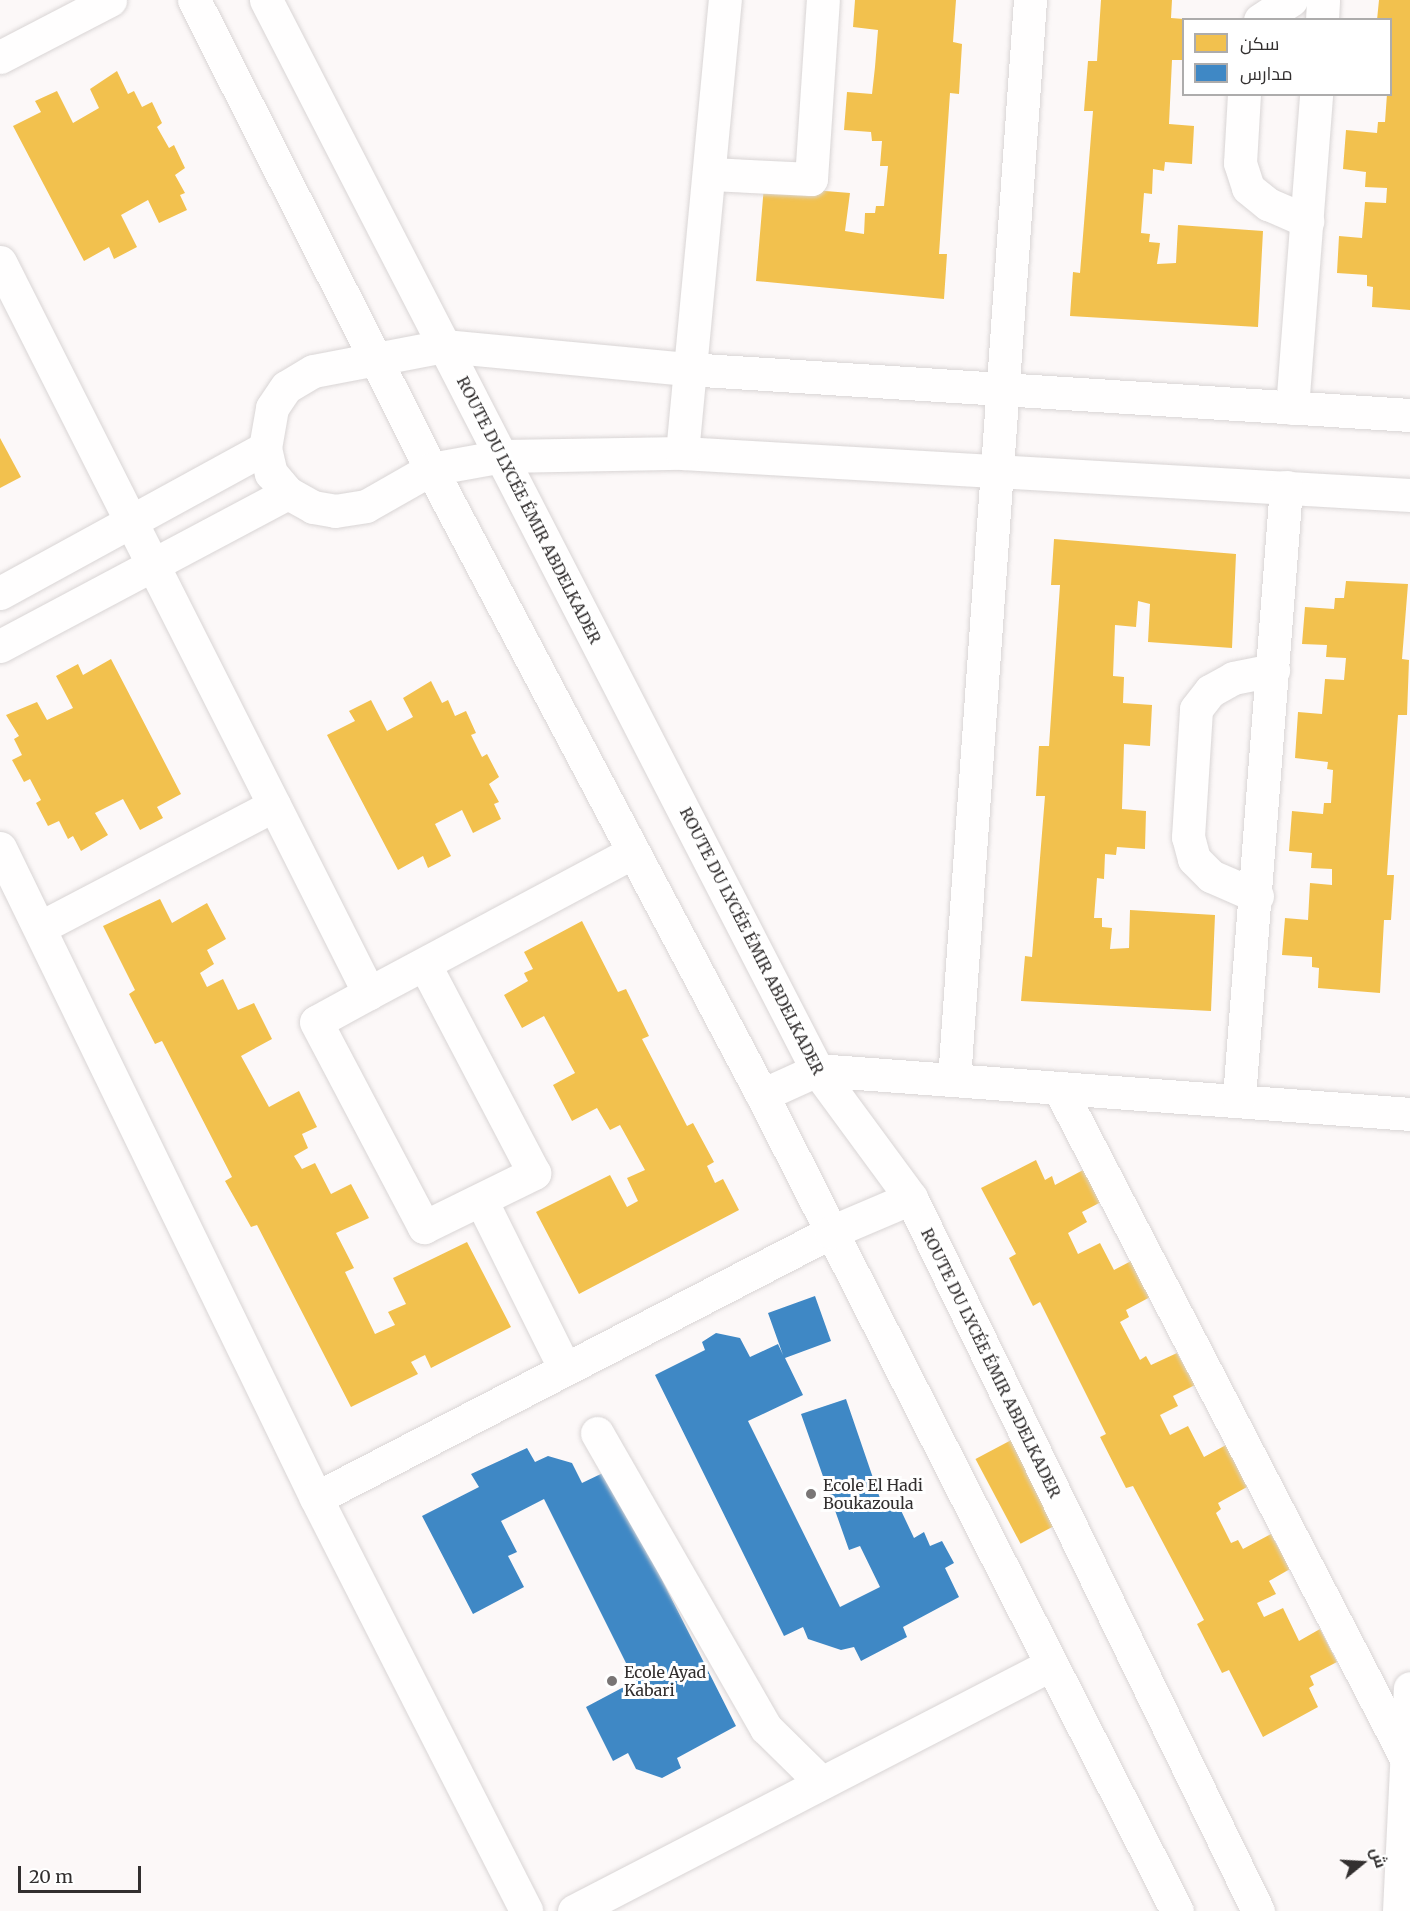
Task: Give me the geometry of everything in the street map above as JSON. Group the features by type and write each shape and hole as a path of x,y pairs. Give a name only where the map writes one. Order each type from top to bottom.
{"street":[{"path":"0,57 110,0"},
{"path":"194,0 431,469 762,1095 1177,1911"},
{"name":"ROUTE DU LYCÉE ÉMIR ABDELKADER","path":"266,0 503,456 817,1070 911,1198 1258,1911"},
{"path":"682,453 687,369 710,174 725,0"},
{"path":"710,174 811,179 823,0"},
{"path":"954,1079 999,470 1030,0"},
{"path":"1263,18 1291,0"},
{"path":"1322,18 1323,0"},
{"path":"1244,96 1240,163 1248,188 1268,204 1307,221"},
{"path":"1292,408 1316,96"},
{"path":"2,269 369,993"},
{"path":"1410,415 1003,391 687,369 444,346 377,361 339,363 313,370 286,387 273,408 266,448 271,473 288,493 313,507 335,511 366,506 431,469 503,456 682,453 1410,495"},
{"path":"0,593 266,448"},
{"path":"1239,1098 1257,897 1286,487"},
{"path":"0,646 288,493"},
{"path":"1257,897 1211,876 1194,859 1188,837 1196,709 1210,691 1233,678 1273,670"},
{"path":"41,927 274,806"},
{"path":"0,848 41,927 316,1498 526,1911"},
{"path":"426,965 534,1173 424,1227 316,1022 633,852"},
{"path":"762,1095 817,1070 1059,1088 1239,1098 1410,1114"},
{"path":"1059,1088 1404,1754"},
{"path":"316,1498 564,1367 831,1232 911,1198"},
{"path":"481,1200 564,1367"},
{"path":"597,1433 766,1728 822,1783"},
{"path":"574,1911 1050,1665"},
{"path":"1399,1911 1404,1754 1410,1688"}],"building: سكن":[{"path":"855,0 956,0 953,42 962,44 959,94 950,93 939,254 947,254 944,299 756,281 764,186 850,193 845,231 864,234 865,213 875,213 876,206 884,206 888,166 880,166 882,141 872,141 871,132 844,130 847,92 872,94 875,67 878,30 853,27"},
{"path":"1101,0 1172,0 1171,18 1182,19 1182,60 1172,60 1169,124 1194,126 1192,164 1165,162 1164,171 1153,169 1152,194 1144,193 1141,233 1150,234 1149,242 1160,243 1157,264 1176,263 1178,225 1263,231 1258,327 1070,316 1073,272 1080,273 1093,111 1084,111 1088,61 1097,61"},
{"path":"1379,0 1410,0 1410,310 1372,307 1373,287 1367,286 1367,275 1337,273 1339,236 1362,238 1365,202 1386,203 1387,188 1365,187 1366,172 1343,169 1346,130 1377,133 1378,122 1385,122 1387,96 1392,96 1392,18 1377,18"},
{"path":"117,71 128,94 134,91 142,107 152,102 162,123 157,127 169,148 174,145 185,168 175,175 185,193 180,195 187,210 159,223 148,200 121,215 137,247 114,259 109,247 84,261 13,126 41,112 35,101 57,91 73,123 99,108 90,89"},
{"path":"0,438 21,477 0,488"},
{"path":"1054,539 1236,554 1232,648 1148,642 1150,604 1138,601 1136,627 1115,625 1113,676 1124,677 1123,703 1152,705 1150,746 1124,744 1122,809 1146,811 1145,849 1117,847 1116,855 1105,854 1104,879 1097,878 1094,918 1102,918 1102,927 1112,928 1110,949 1129,948 1130,910 1215,915 1211,1011 1021,1001 1025,956 1032,957 1045,796 1036,796 1039,746 1049,746 1060,585 1051,585"},
{"path":"1346,581 1408,584 1402,659 1409,660 1407,715 1398,715 1387,875 1394,875 1391,920 1384,920 1380,993 1318,988 1319,968 1312,967 1312,957 1282,955 1285,918 1308,920 1310,883 1332,885 1332,869 1311,868 1312,853 1289,851 1292,811 1323,814 1324,803 1331,803 1333,770 1327,769 1328,762 1295,758 1298,712 1322,714 1325,679 1344,680 1346,658 1326,657 1327,645 1302,644 1305,607 1334,609 1335,598 1344,598"},
{"path":"111,659 181,794 157,807 163,818 140,830 123,799 95,813 108,835 81,851 73,836 68,839 59,821 48,826 36,803 41,800 30,779 24,782 12,760 22,755 14,739 19,736 6,715 37,702 47,720 73,708 56,676 78,664 83,675"},
{"path":"431,681 442,703 448,700 455,716 466,711 476,733 471,735 482,757 487,754 499,777 489,784 499,802 494,804 501,819 473,833 462,810 435,824 451,856 428,868 423,856 398,870 327,735 355,721 349,711 371,700 387,731 413,717 403,698"},
{"path":"160,899 172,923 207,903 226,939 207,950 214,964 200,973 207,987 223,979 238,1010 254,1003 272,1039 241,1056 269,1107 299,1091 317,1127 302,1134 308,1148 294,1156 302,1169 315,1163 331,1194 351,1184 369,1218 336,1233 354,1268 345,1272 375,1334 395,1325 388,1312 406,1304 393,1278 467,1242 511,1327 431,1368 425,1355 411,1362 418,1374 351,1407 257,1225 251,1227 225,1181 232,1177 162,1041 155,1044 129,994 135,990 103,926"},
{"path":"582,921 618,992 626,989 649,1036 642,1039 687,1126 693,1123 714,1162 707,1166 715,1183 723,1179 739,1210 579,1294 536,1212 610,1175 627,1207 638,1201 627,1178 645,1170 620,1125 610,1130 597,1108 572,1121 553,1085 575,1073 544,1016 522,1028 504,995 528,981 524,973 533,969 524,952"},
{"path":"1036,1160 1045,1180 1052,1176 1055,1185 1085,1169 1101,1202 1082,1212 1087,1222 1068,1233 1078,1254 1100,1243 1114,1270 1133,1260 1152,1296 1126,1310 1129,1317 1120,1322 1140,1360 1146,1356 1151,1365 1177,1353 1195,1385 1173,1396 1178,1406 1160,1415 1170,1435 1188,1426 1204,1457 1226,1445 1247,1487 1218,1503 1221,1509 1216,1513 1231,1543 1238,1540 1243,1549 1271,1534 1290,1569 1269,1581 1276,1594 1257,1603 1264,1617 1283,1608 1299,1641 1320,1629 1337,1662 1310,1676 1314,1685 1309,1688 1318,1707 1263,1737 1229,1670 1222,1673 1197,1624 1204,1620 1133,1486 1126,1488 1100,1437 1106,1434 1040,1302 1033,1306 1009,1258 1016,1254 981,1188"},
{"path":"1017,1437 1062,1522 1021,1544 976,1459"}],"building: مدارس":[{"path":"815,1296 831,1341 785,1358 803,1395 748,1421 840,1607 880,1587 860,1546 849,1550 801,1414 846,1399 884,1510 897,1502 914,1538 924,1532 930,1546 942,1541 954,1563 945,1568 959,1597 903,1627 907,1637 861,1661 854,1647 841,1650 808,1639 803,1627 784,1636 655,1375 705,1350 702,1342 716,1333 740,1338 750,1357 778,1344 783,1355 768,1313"},
{"path":"527,1448 535,1462 548,1456 572,1463 582,1483 607,1471 736,1726 677,1758 681,1768 662,1778 636,1769 628,1753 613,1761 586,1707 635,1681 544,1499 501,1521 517,1552 508,1556 524,1587 473,1614 422,1516 479,1487 471,1474"}],"place":[{"name":"Ecole El Hadi Boukazoula","path":"811,1494"},
{"name":"Ecole Ayad Kabari","path":"612,1681"}]}
